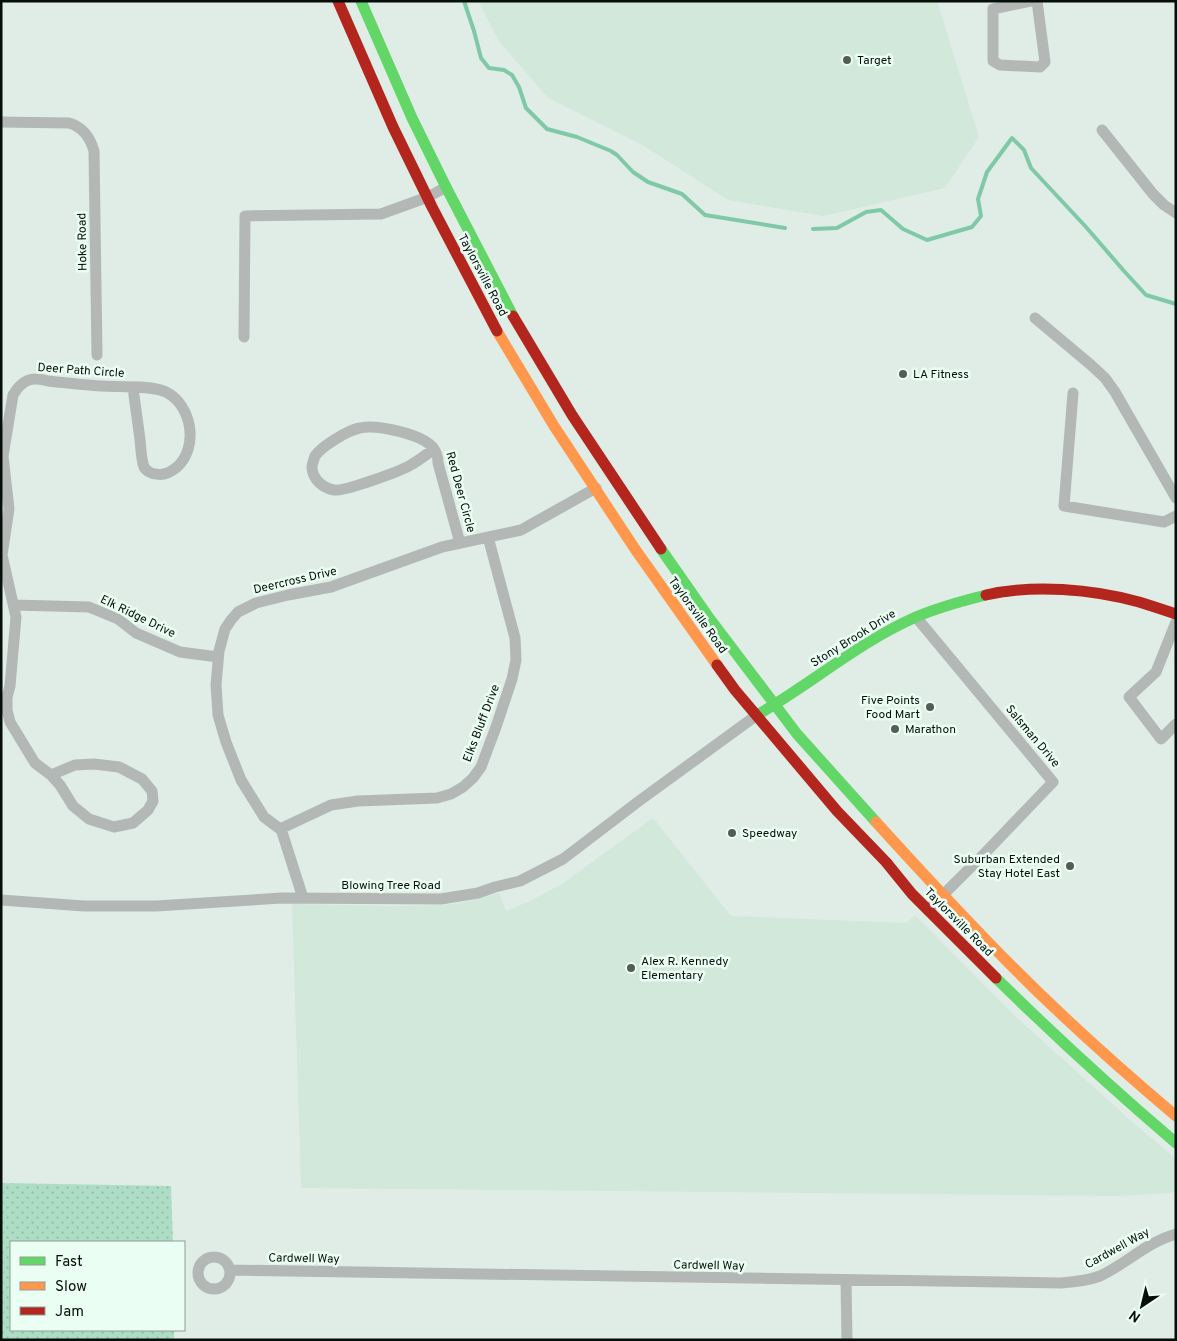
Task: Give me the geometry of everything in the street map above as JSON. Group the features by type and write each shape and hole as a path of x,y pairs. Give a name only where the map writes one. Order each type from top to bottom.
{"main road":[{"name":"Taylorsville Road","path":"338,1 391,122 432,207 491,321 554,426 635,549 735,690 837,811 886,862 912,894 1044,1025 1137,1110 1176,1142"},
{"name":"Taylorsville Road","path":"361,1 412,118 510,310 572,415 686,585 797,734 943,895 1058,1010 1176,1116"},
{"name":"Stony Brook Drive","path":"757,715 880,635 916,617 975,597 1016,590 1058,589 1093,592 1133,600 1176,614"}],"street":[{"path":"1031,1 993,9 993,61 1000,66 1040,67 1045,62 1036,1"},
{"name":"Hoke Road","path":"1,122 74,124 84,130 92,143 94,151 97,355"},
{"path":"1102,130 1153,194 1176,213"},
{"path":"244,336 245,216 381,214 428,197 446,187"},
{"path":"1035,318 1105,378 1116,392 1176,498"},
{"name":"Deer Path Circle","path":"51,775 75,765 94,764 119,767 142,779 152,791 153,801 148,810 133,823 114,826 89,819 73,806 60,784 34,763 10,722 7,710 7,697 10,686 16,617 2,555 9,509 3,456 13,395 17,387 33,379 100,386 133,387 150,388 164,391 175,398 182,408 188,421 190,434 189,449 182,462 172,471 162,475 152,474 144,468 133,387"},
{"path":"1073,393 1064,506 1164,522 1176,516"},
{"name":"Red Deer Circle","path":"434,449 408,466 346,489 334,491 323,486 316,480 313,472 312,465 316,456 347,432 360,427 379,428 415,436 430,444 434,449 438,456 438,463 460,543"},
{"name":"Deercross Drive","path":"304,898 282,832 264,817 241,780 218,715 216,685 218,657 221,640 230,620 246,607 269,599 331,587 442,547 520,530 596,488"},
{"name":"Elks Bluff Drive","path":"280,829 331,805 358,801 437,798 451,794 473,778 481,766 496,727 512,679 516,660 515,638 488,537"},
{"name":"Elk Ridge Drive","path":"14,605 89,607 118,619 136,633 180,652 218,657"},
{"name":"Salsman Drive","path":"916,617 1053,782 986,853 928,910"},
{"path":"1176,622 1156,672 1129,697 1160,738 1176,724"},
{"name":"Blowing Tree Road","path":"1,900 84,906 156,906 304,898 441,899 469,895 520,881 563,859 757,715"},
{"name":"Cardwell Way","path":"230,1270 1061,1283 1086,1280 1099,1276 1155,1242 1176,1234"},
{"path":"846,1281 846,1340"}],"shaded area":[{"path":"478,1 937,1 979,137 945,188 823,216 728,200 644,146 548,98 499,41"},
{"name":"Alex R. Kennedy Elementary","path":"653,818 731,916 907,923 915,915 1013,1014 1176,1159 1176,1190 1170,1193 1119,1196 301,1188 292,904 444,905 499,893 506,911 562,884"}],"green space":[{"path":"1,1183 171,1186 173,1241 10,1241 10,1331 174,1331 174,1340 1,1340"}],"waterway":[{"path":"464,1 481,58 489,68 504,70 512,75 519,87 526,108 547,129 577,137 611,151 633,172 648,182 682,194 705,215 785,228"},
{"path":"813,229 837,228 866,212 881,210 903,229 927,240 972,227 981,216 978,199 987,172 1012,138 1024,150 1031,168 1146,295 1176,304"}],"traffic: fast":[{"path":"361,1 412,118 513,316"},
{"path":"661,549 707,615 797,734 876,822"},
{"path":"757,715 895,627 933,610 986,595"},
{"path":"996,978 1085,1062 1176,1143"}],"traffic: slow":[{"path":"497,331 554,426 635,549 717,665"},
{"path":"876,822 963,916 1036,990 1105,1055 1176,1116"}],"traffic: jam":[{"path":"338,1 393,127 432,207 497,331"},
{"path":"513,316 572,415 661,549"},
{"path":"986,595 1043,589 1082,591 1139,602 1176,614"},
{"path":"717,665 735,690 837,811 886,862 912,894 996,978"}],"place":[{"name":"Target","path":"847,60"},
{"name":"LA Fitness","path":"903,374"},
{"name":"Five Points Food Mart","path":"930,707"},
{"name":"Marathon","path":"895,729"},
{"name":"Speedway","path":"732,833"},
{"name":"Suburban Extended Stay Hotel East","path":"1070,866"},
{"name":"Alex R. Kennedy Elementary","path":"631,968"}]}
